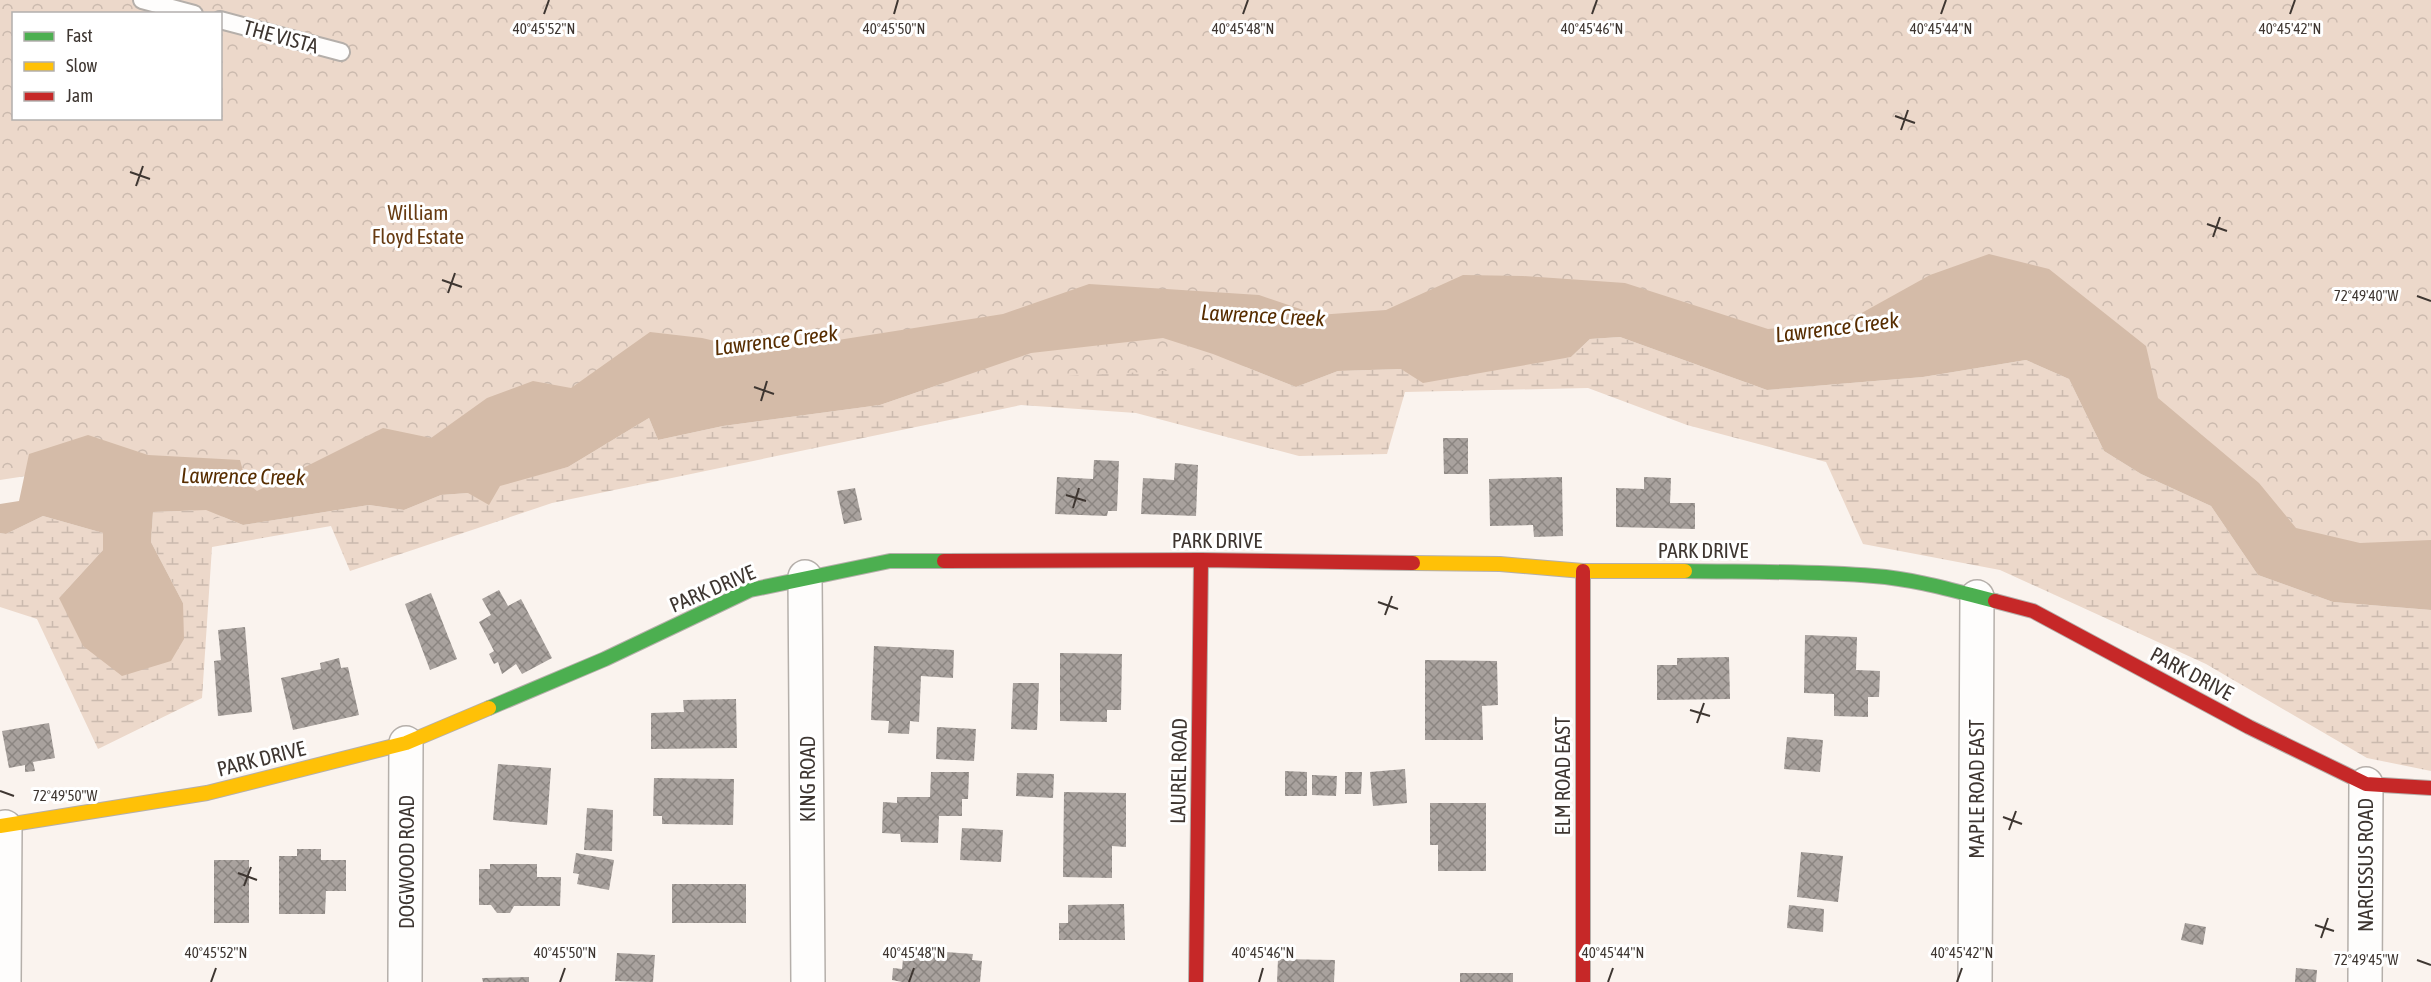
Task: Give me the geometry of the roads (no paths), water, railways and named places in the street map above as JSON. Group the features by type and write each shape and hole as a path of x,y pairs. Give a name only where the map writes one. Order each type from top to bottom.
{"street":[{"name":"PARK DRIVE","path":"2,826 207,794 406,743 605,659 750,590 890,561 1201,560 1500,564 1583,570 1789,572 1875,576 1923,583 2033,611 2249,727 2366,784 2431,788"},
{"name":"LAUREL ROAD","path":"1196,982 1201,560"},
{"name":"ELM ROAD EAST","path":"1583,570 1583,982"},
{"name":"KING ROAD","path":"805,577 808,982"},
{"name":"MAPLE ROAD EAST","path":"1975,982 1977,597"},
{"name":"DOGWOOD ROAD","path":"405,982 406,743"},
{"name":"NARCISSUS ROAD","path":"2365,982 2366,784"},
{"path":"2,826 4,982"}],"lane":[{"path":"142,0 187,12"},
{"name":"THE VISTA","path":"222,21 341,52"}],"water":[{"name":"Lawrence Creek","path":"1989,254 2049,269 2146,346 2158,398 2259,483 2296,528 2360,543 2431,540 2431,610 2333,602 2258,575 2211,506 2141,474 2104,451 2069,379 2026,360 1923,377 1767,390 1620,337 1590,339 1571,357 1423,383 1401,369 1338,371 1296,387 1213,354 1163,338 1031,353 880,405 723,426 658,440 649,418 568,467 500,486 489,505 468,493 441,495 404,510 369,505 243,525 206,510 153,512 151,542 183,603 184,639 171,661 122,676 83,646 59,598 103,550 103,533 43,516 6,534 0,533 0,504 19,501 29,454 88,435 148,455 240,460 246,482 257,491 383,428 431,438 487,398 533,381 571,388 650,332 702,338 762,352 1003,314 1089,284 1259,295 1318,315 1386,310 1463,275 1523,276 1625,283 1768,329 1849,320 1930,275"}],"park label":[{"name":"William Floyd Estate","path":"418,224"}]}
